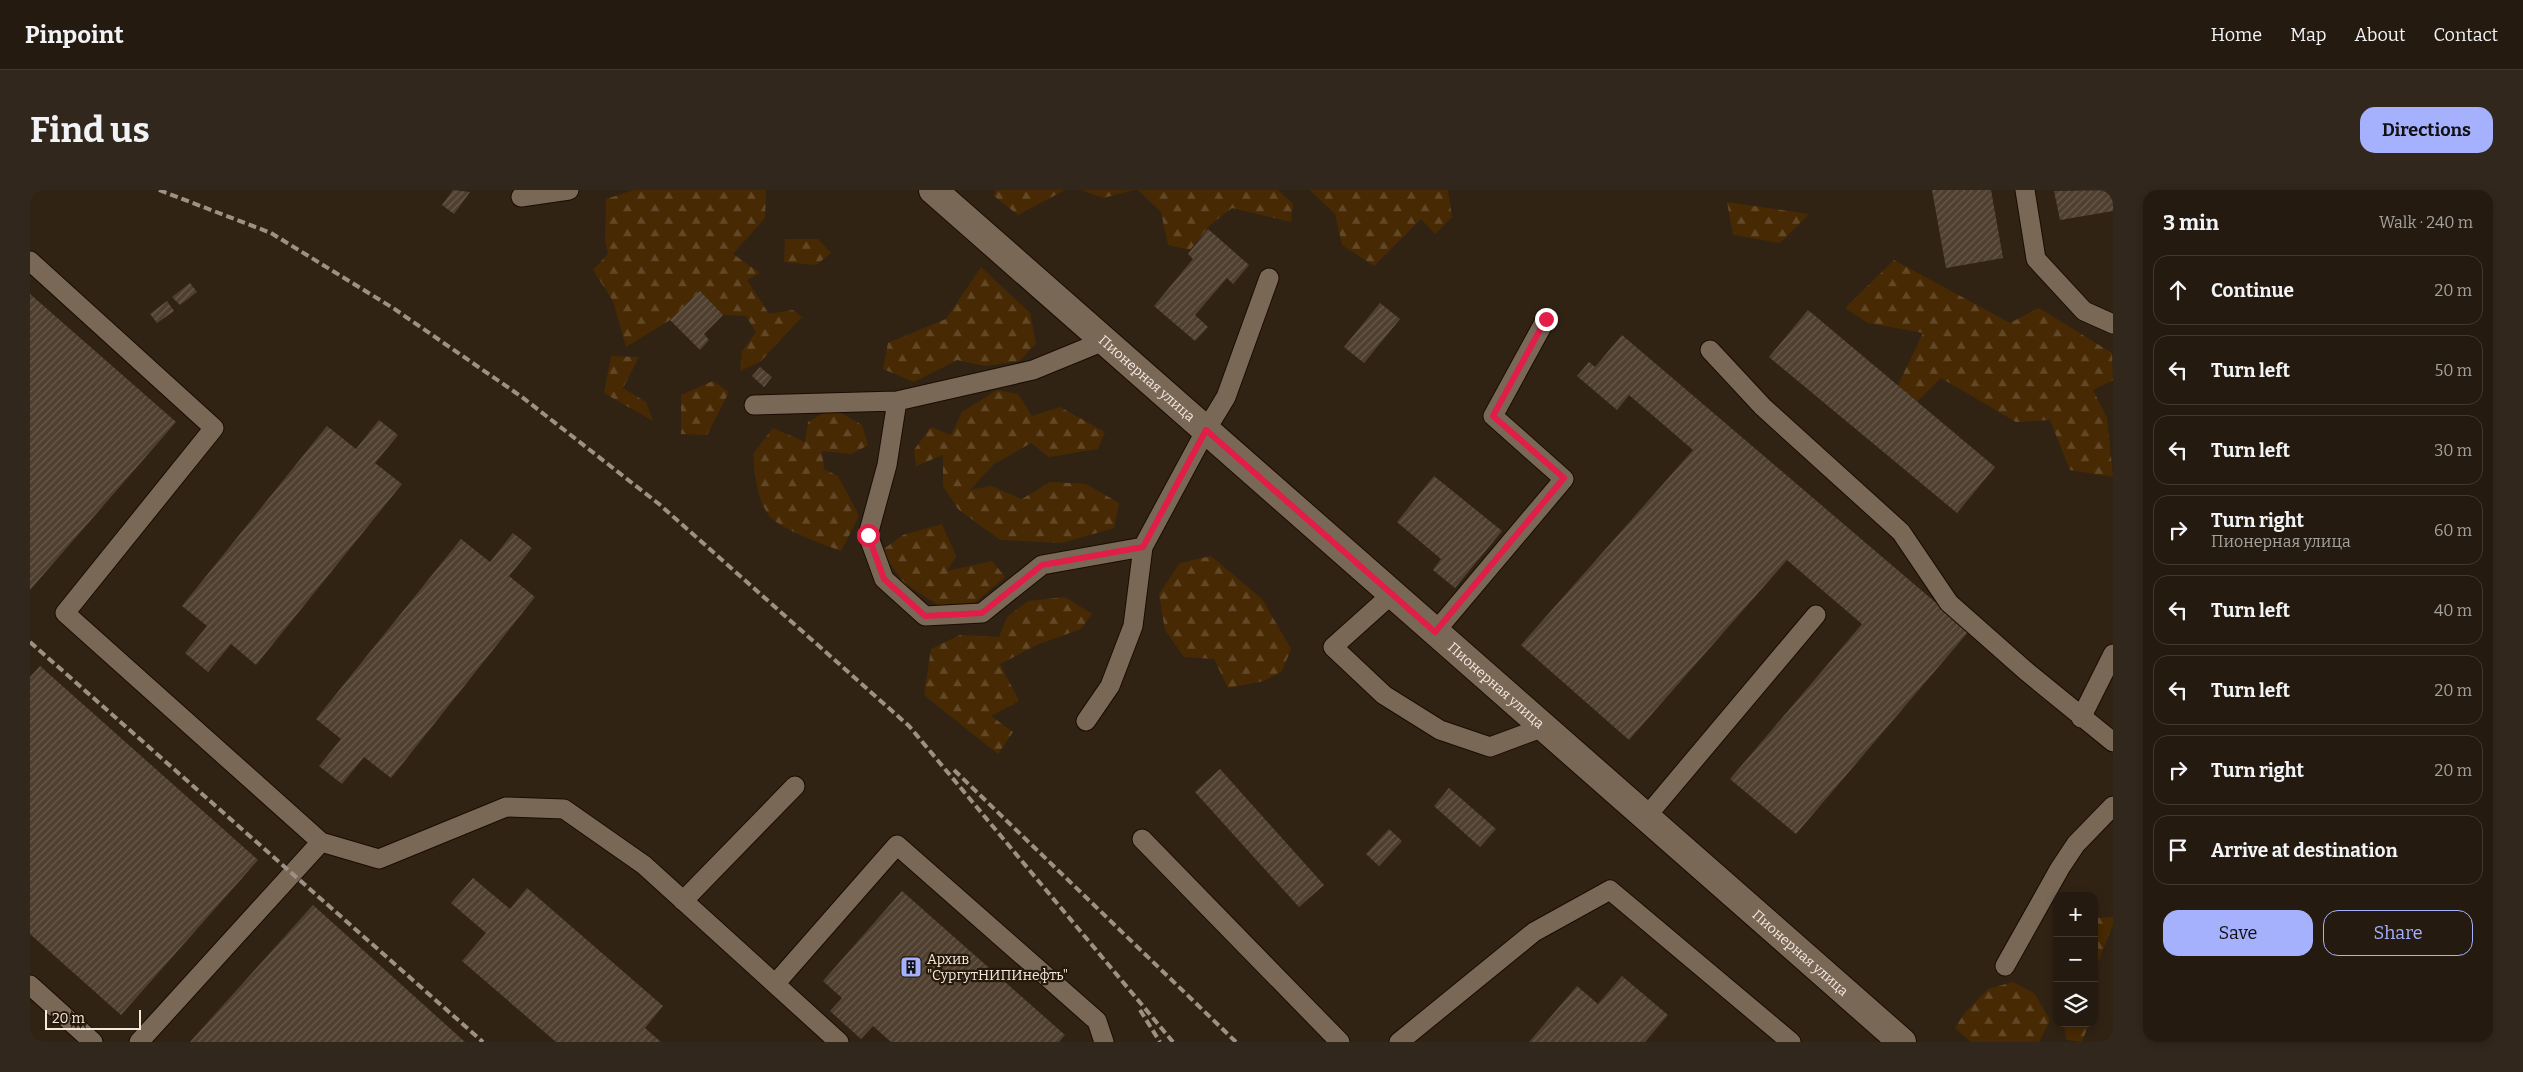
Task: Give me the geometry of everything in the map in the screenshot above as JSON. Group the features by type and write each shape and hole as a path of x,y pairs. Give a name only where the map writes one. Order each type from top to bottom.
{"street":[{"name":"Пионерная улица","path":"933,190 1902,1042"}],"lane":[{"path":"521,197 569,190"},
{"path":"2025,190 2036,259 2084,311 2113,324"},
{"path":"30,262 214,428 65,613 321,842 379,859 506,807 564,809 644,865 775,984 829,1039"},
{"path":"1086,721 1110,686 1133,626 1143,547 1206,430 1226,397 1269,278"},
{"path":"1435,632 1564,478 1493,416 1546,319"},
{"path":"754,405 897,401 1033,370 1104,341"},
{"path":"1710,350 1763,407 1901,532 1949,603 2081,718 2113,742"},
{"path":"897,401 887,465 868,535 884,579 925,616 982,613 1042,565 1143,547"},
{"path":"1392,594 1333,647 1384,694 1440,730 1490,747 1544,728"},
{"path":"1646,817 1816,615"},
{"path":"2081,718 2113,654"},
{"path":"683,901 795,786"},
{"path":"2005,966 2060,868 2076,844 2113,806"},
{"path":"1142,840 1340,1042"},
{"path":"139,1042 321,842"},
{"path":"775,984 897,844 1097,1021 1104,1042"},
{"path":"1399,1042 1534,932 1610,890 1791,1042"},
{"path":"30,985 93,1042"}],"green space":[{"path":"634,190 766,190 765,218 733,254 760,273 747,280 769,314 793,310 802,317 760,362 740,371 742,351 756,332 746,316 723,315 700,291 670,320 626,347 613,301 593,270 608,254 605,241 606,199"},
{"path":"995,190 1065,190 1018,215 994,196"},
{"path":"1081,190 1134,190 1103,198"},
{"path":"1138,190 1278,190 1293,204 1291,222 1232,208 1210,225 1190,250 1168,245 1161,212"},
{"path":"1310,190 1448,190 1452,217 1435,234 1421,219 1374,266 1342,245 1335,214"},
{"path":"1727,202 1809,214 1780,243 1733,235"},
{"path":"785,239 818,239 831,253 816,265 784,262"},
{"path":"1894,260 2010,323 2039,308 2112,353 2113,380 2093,390 2107,418 2113,477 2070,470 2050,420 2016,422 1941,378 1917,402 1898,385 1923,333 1868,323 1845,308"},
{"path":"981,267 1030,313 1036,343 1020,361 985,366 957,360 914,382 883,369 888,343 946,319"},
{"path":"611,356 639,357 623,388 646,402 653,421 604,393"},
{"path":"713,381 729,392 707,435 681,434 681,395"},
{"path":"997,390 1018,394 1032,416 1060,407 1105,432 1098,449 1049,457 1031,443 994,464 970,490 991,486 1022,499 1050,482 1086,484 1119,503 1114,528 1062,543 1000,540 958,509 943,486 943,455 916,466 914,450 931,427 951,435 962,412"},
{"path":"832,408 862,425 868,445 852,454 822,451 824,469 838,476 859,516 841,551 801,536 781,525 768,514 761,500 755,477 753,454 773,428 805,442 808,422"},
{"path":"942,524 956,556 947,571 992,561 1005,577 972,605 946,610 905,584 881,551 903,535"},
{"path":"1211,556 1262,599 1291,649 1282,671 1264,681 1228,688 1214,659 1184,657 1165,630 1159,594 1180,563"},
{"path":"1065,597 1092,614 1081,629 1039,644 1000,664 1019,701 991,716 1013,732 998,754 924,695 931,649 960,635 999,637 1007,617 1028,601"},
{"path":"2113,917 2113,925 2098,962 2098,937 2098,918"},
{"path":"2013,982 2034,993 2050,1020 2039,1042 1971,1042 1955,1028 1964,1014 1988,989"},
{"path":"2064,1027 2088,1027 2082,1042 2067,1040"}],"building":[{"path":"453,190 470,192 454,214 442,205"},
{"path":"1932,190 1991,190 2003,258 1946,268"},
{"path":"2113,190 2113,211 2060,220 2054,191"},
{"path":"1208,229 1249,265 1233,284 1227,278 1195,315 1208,327 1195,341 1154,306 1193,259 1188,254"},
{"path":"190,283 197,292 180,305 172,297"},
{"path":"700,291 723,315 704,334 709,340 700,350 670,320"},
{"path":"30,294 176,422 30,590"},
{"path":"167,301 174,311 157,323 150,314"},
{"path":"1380,303 1400,319 1364,363 1344,347"},
{"path":"1808,310 1995,467 1957,513 1769,357"},
{"path":"1622,335 1969,631 1796,834 1730,779 1862,624 1787,560 1629,740 1521,645 1693,450 1629,395 1617,410 1577,376 1589,362 1595,367"},
{"path":"760,367 772,377 764,387 752,376"},
{"path":"379,420 398,435 375,463 402,484 256,665 231,644 208,672 185,653 207,626 182,606 327,426 356,449"},
{"path":"1434,476 1502,531 1455,588 1433,570 1441,559 1397,522"},
{"path":"513,533 532,548 509,576 535,597 391,778 364,757 342,784 319,766 341,739 316,719 461,539 490,562"},
{"path":"40,666 258,860 121,1015 30,934 30,677"},
{"path":"1220,769 1324,885 1299,907 1195,792"},
{"path":"1449,788 1496,829 1480,847 1434,806"},
{"path":"1389,829 1402,841 1379,866 1366,854"},
{"path":"473,878 510,909 527,888 663,1006 645,1028 661,1042 556,1042 462,961 486,933 451,903"},
{"name":"Архив \"СургутНИПИнефть\"","path":"902,891 1065,1035 1059,1042 891,1042 873,1026 861,1039 830,1011 842,998 823,981"},
{"path":"313,905 465,1042 190,1042"},
{"path":"1622,976 1668,1015 1645,1042 1529,1042 1577,986 1598,1004"}],"railway":[{"path":"159,190 271,233 393,308 522,397 659,504 909,726 1173,1042"},
{"path":"30,642 483,1042"},
{"path":"954,770 1236,1042"},
{"path":"1140,1010 1160,1042"}],"place":[{"name":"Архив \"СургутНИПИнефть\"","path":"911,967"}],"route":[{"path":"868,535 884,579 925,616 982,613 1042,565 1143,547 1206,430 1435,632 1564,478 1493,416 1546,319"}]}
